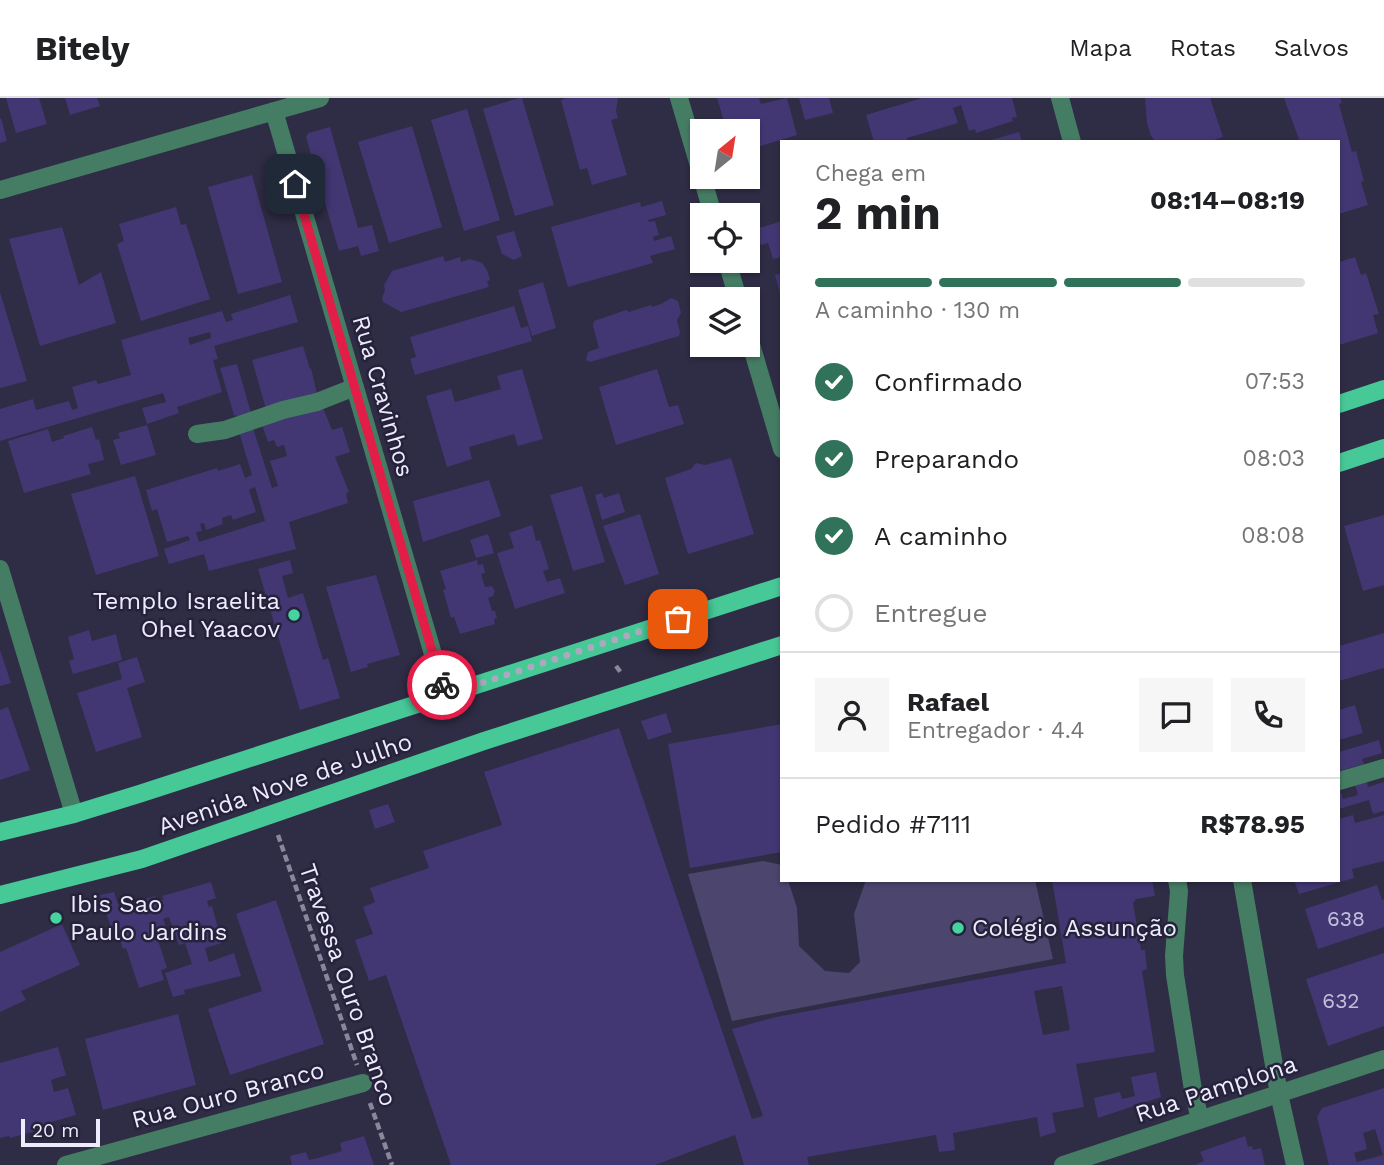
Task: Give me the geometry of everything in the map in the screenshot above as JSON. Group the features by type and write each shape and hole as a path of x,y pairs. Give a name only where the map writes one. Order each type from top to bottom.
{"main road":[{"path":"1340,404 1384,389"},
{"path":"1340,463 1384,448"},
{"name":"Avenida Nove de Julho","path":"0,832 74,814 780,587"},
{"name":"Avenida Nove de Julho","path":"0,895 142,859 484,741 780,646"}],"street":[{"path":"0,190 320,98"},
{"path":"679,98 690,136"},
{"path":"1060,98 1071,140"},
{"name":"Rua Cravinhos","path":"274,111 445,695"},
{"path":"755,357 780,442"},
{"path":"197,434 225,430 283,410 317,402 355,387"},
{"path":"0,569 74,814"},
{"path":"1340,781 1384,768"},
{"path":"1177,882 1179,898 1175,975 1200,1120"},
{"path":"1242,882 1279,1094 1295,1165"},
{"name":"Rua Pamplona","path":"1063,1165 1384,1059"},
{"name":"Rua Ouro Branco","path":"66,1165 363,1083"}],"path":[{"name":"Travessa Ouro Branco","path":"271,815 392,1165"}],"shaded area":[{"path":"763,861 780,865 780,882 789,882 797,908 799,946 825,971 849,973 860,962 854,914 865,882 1035,882 1053,959 732,1021 688,874"}],"building":[{"path":"6,98 39,98 47,124 16,133"},
{"path":"65,98 97,98 100,106 70,115"},
{"path":"522,98 554,205 515,216 483,109"},
{"path":"618,98 618,118 611,120 627,175 592,185 587,168 580,170 561,100"},
{"path":"717,98 759,98 761,104 787,98 797,135 760,146 760,119 723,119"},
{"path":"799,98 829,98 833,113 805,120"},
{"path":"922,98 1012,98 1017,117 1012,118 1013,121 976,133 975,129 969,131 961,105 953,108 958,123 908,140 873,140 866,115"},
{"path":"1145,98 1210,98 1223,137 1214,140 1154,140 1147,123"},
{"path":"1284,98 1340,98 1342,103 1339,104 1352,152 1356,151 1368,205 1340,214 1340,140 1299,140"},
{"path":"467,109 500,220 464,231 431,120"},
{"path":"0,119 7,141 0,143"},
{"path":"412,126 442,227 389,243 358,142"},
{"path":"330,127 358,228 372,225 379,251 361,256 358,246 339,251 306,137 308,133"},
{"path":"1019,132 1021,140 991,140"},
{"path":"252,175 282,282 238,294 208,187"},
{"path":"662,201 666,215 648,220 655,221 659,235 653,237 654,241 671,236 675,249 650,256 653,263 568,287 551,227 640,202 641,207"},
{"path":"176,207 181,225 186,224 210,299 141,321 117,244 124,241 119,224"},
{"path":"780,222 780,257 773,259 768,243 761,245 760,228"},
{"path":"62,227 79,285 101,272 116,323 40,346 9,239"},
{"path":"514,231 522,256 514,260 502,254 496,236"},
{"path":"443,256 445,262 460,257 461,262 470,259 482,263 490,280 487,281 489,287 401,312 383,302 384,285 392,271"},
{"path":"1355,257 1361,275 1366,273 1379,314 1373,315 1378,333 1340,345 1340,262"},
{"path":"780,274 780,293 775,275"},
{"path":"543,282 556,328 532,336 518,290"},
{"path":"0,292 27,381 0,388"},
{"path":"290,295 298,322 214,346 218,359 213,360 222,392 177,407 179,413 147,424 142,408 166,402 163,393 0,441 0,409 33,399 36,410 69,401 72,410 78,408 72,387 96,380 98,384 131,375 121,340 222,311 226,322 233,320 231,314","holes":["210,332 211,338 190,345 188,338"]},
{"path":"671,298 678,301 681,313 677,320 679,336 590,362 586,360 588,352 599,348 594,321 626,310 629,312 651,305 652,307"},
{"path":"514,306 521,328 528,326 532,341 415,375 410,359 416,357 410,337"},
{"path":"303,346 317,394 266,409 252,360"},
{"path":"237,364 251,413 241,417 234,415 220,368"},
{"path":"522,369 543,439 518,446 514,434 469,447 472,459 447,467 426,396 451,389 455,402 501,389 497,376"},
{"path":"657,369 669,407 678,405 684,424 616,445 599,387"},
{"path":"323,408 332,430 342,427 350,452 335,457 349,492 346,493 348,503 289,522 296,549 209,571 204,554 169,564 164,549 190,540 188,536 167,542 157,509 152,511 146,490 217,468 218,471 240,464 245,478 252,475 239,432 253,428 272,488 278,486 270,461 287,456 284,445 277,447 274,440 268,442 262,425","holes":["255,487 265,521 199,542 196,532 202,531 200,524 204,523 206,530 223,524 222,518 231,515 233,520 256,512 249,490"]},
{"path":"147,425 156,455 121,465 113,440 120,438 118,433"},
{"path":"92,427 96,440 99,439 104,460 88,464 91,474 24,493 8,441 48,429 52,442"},
{"path":"731,458 754,534 688,554 665,478 691,469 696,463 705,465"},
{"path":"135,476 159,556 96,575 71,494"},
{"path":"489,480 501,516 423,542 413,501"},
{"path":"582,486 605,562 573,571 550,495"},
{"path":"602,493 604,498 619,493 625,512 602,520 595,495"},
{"path":"640,514 659,574 625,585 603,526"},
{"path":"1384,515 1384,585 1363,591 1344,526"},
{"path":"532,525 549,569 543,571 547,582 560,578 565,593 515,609 497,553 514,548 509,533"},
{"path":"488,534 494,553 476,558 470,540"},
{"path":"290,560 293,573 282,576 288,598 303,593 323,660 328,658 340,698 300,710 258,569"},
{"path":"477,560 478,565 483,564 485,573 481,574 485,587 492,586 495,591 493,596 488,598 497,618 494,619 495,624 460,634 454,617 451,618 440,571"},
{"path":"376,575 400,655 367,664 368,667 351,672 326,587"},
{"path":"89,630 92,641 116,634 122,660 73,674 69,661 74,659 68,637"},
{"path":"1384,633 1384,668 1340,681 1340,646"},
{"path":"0,650 11,683 0,686"},
{"path":"137,657 145,682 127,688 142,737 96,752 77,693 122,679 118,663"},
{"path":"1355,705 1363,733 1340,740 1340,710"},
{"path":"8,707 30,770 0,780 0,710"},
{"path":"666,713 672,732 648,740 641,721"},
{"path":"780,724 780,852 690,868 668,744"},
{"path":"619,728 752,1119 763,1116 732,1029 776,1017 1066,963 1052,882 1152,882 1155,896 1136,899 1133,903 1141,950 1145,950 1147,969 1142,971 1155,1052 1076,1064 1084,1107 1052,1113 1056,1132 1040,1137 1037,1117 953,1133 955,1150 939,1152 936,1135 807,1157 809,1165 744,1165 735,1135 655,1165 451,1165 386,975 369,981 355,940 373,934 363,907 375,902 370,888 429,868 423,851 502,825 484,772","holes":["1062,986 1070,1030 1043,1035 1034,991"]},
{"path":"1379,740 1382,753 1362,759 1364,764 1340,771 1340,752"},
{"path":"1367,782 1368,787 1384,782 1384,811 1373,814 1369,800 1340,809 1340,790 1343,799 1358,795 1355,785"},
{"path":"388,804 395,822 375,829 369,810"},
{"path":"1353,815 1355,823 1384,815 1384,861 1352,869 1354,878 1299,894 1295,882 1340,882 1340,819"},
{"path":"211,882 216,898 207,901 209,907 212,906 222,943 205,948 209,962 234,953 241,976 184,990 185,994 173,997 165,973 192,964 185,943 179,945 169,917 163,919 166,927 155,931 167,968 161,970 164,980 139,988 126,948 123,949 116,929 112,930 100,895 114,892 119,907 155,896 157,901 164,899 162,896"},
{"path":"1377,885 1382,900 1384,899 1384,927 1318,949 1305,909"},
{"path":"276,900 324,1044 230,1075 208,1009 262,991 236,914"},
{"path":"62,924 80,965 21,991 26,1000 0,1012 0,952"},
{"path":"1384,953 1384,1026 1328,1046 1306,979"},
{"path":"178,1014 196,1085 103,1110 85,1039"},
{"path":"58,1047 66,1075 51,1080 54,1092 68,1088 76,1115 45,1124 46,1128 10,1138 0,1138 0,1063"},
{"path":"1156,1072 1161,1097 1098,1118 1094,1098 1120,1092 1122,1099 1135,1096 1131,1077"},
{"path":"1384,1088 1384,1165 1329,1165 1317,1117 1322,1108","holes":["1375,1129 1383,1155 1357,1162 1354,1153 1367,1149 1363,1133"]},
{"path":"364,1136 374,1165 292,1165 290,1156 306,1152 309,1160 318,1158 342,1151 340,1143"},
{"path":"1245,1136 1248,1147 1252,1146 1253,1150 1261,1148 1265,1165 1195,1165 1204,1161 1200,1152"}],"way so far":[{"path":"442,685 445,695 678,619"}],"place":[{"name":"Templo Israelita Ohel Yaacov","path":"294,615"},
{"name":"Ibis Sao Paulo Jardins","path":"56,918"},
{"name":"Colégio Assunção","path":"958,928"}],"route":[{"path":"295,184 442,685"}]}
